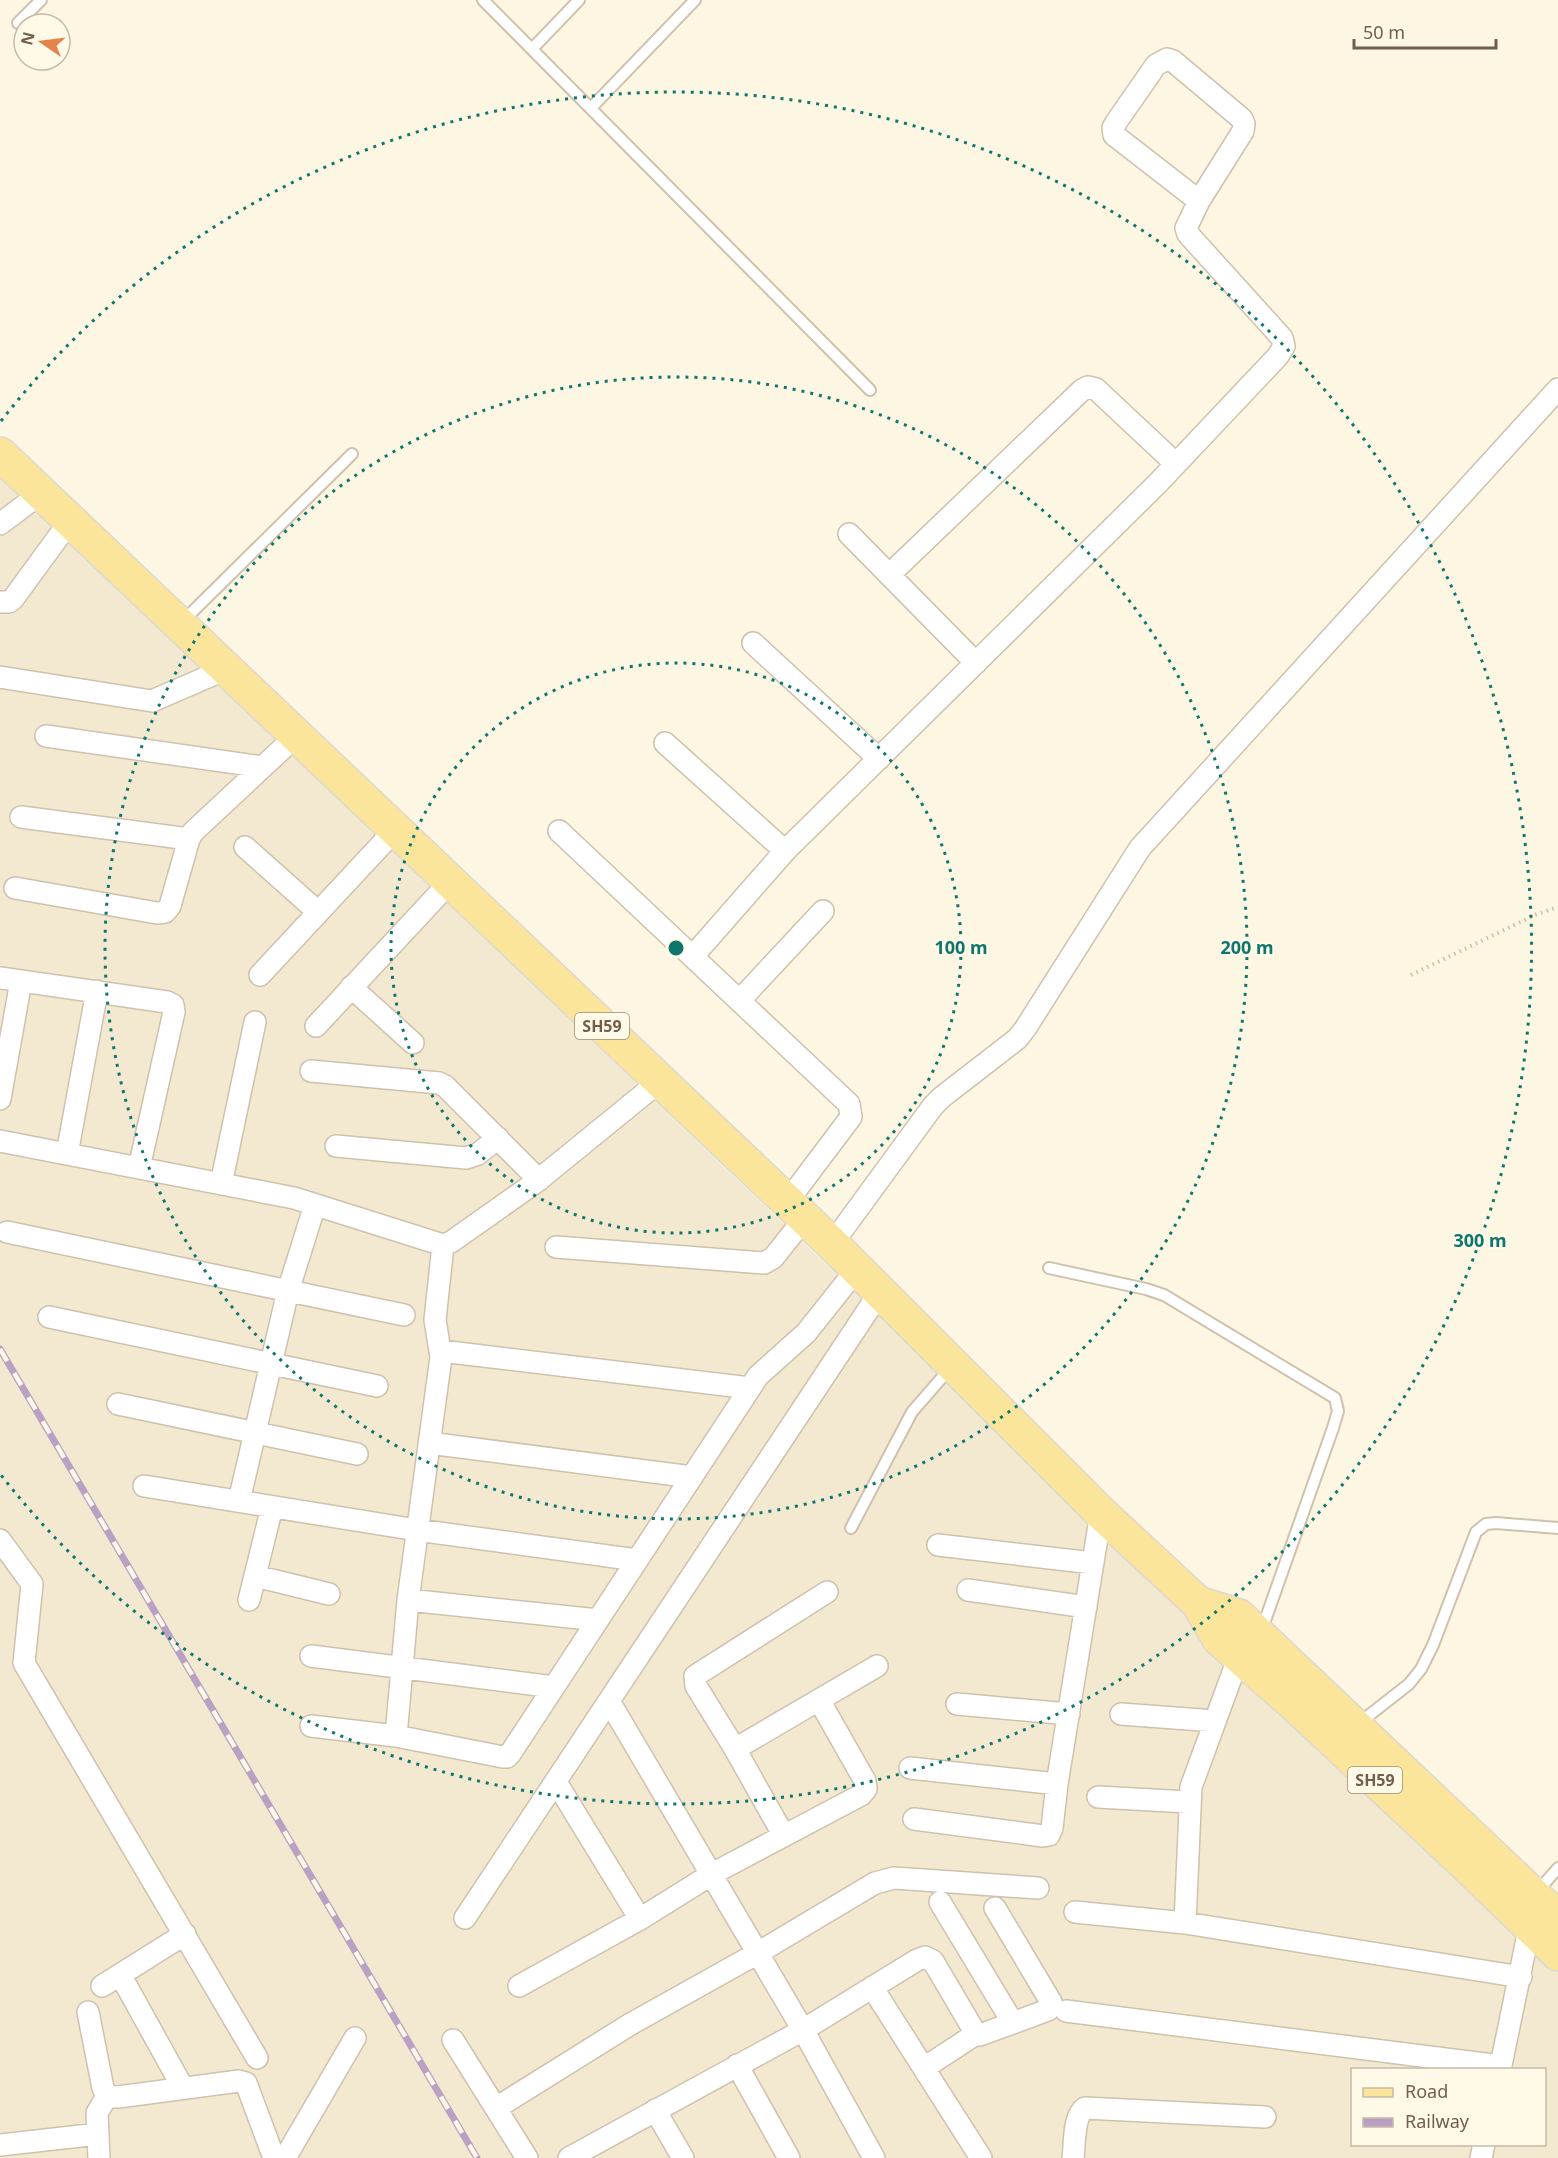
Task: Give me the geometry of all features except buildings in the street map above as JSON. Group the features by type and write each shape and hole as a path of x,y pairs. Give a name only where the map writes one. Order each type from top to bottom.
{"main road":[{"name":"SH59","path":"0,454 832,1244 1101,1513 1198,1603 1239,1616 1249,1646 1295,1705 1541,1914"},
{"name":"SH59","path":"1249,1646 1355,1726 1541,1914 1558,1954"}],"street":[{"path":"693,956 785,851 1176,464 1278,356 1284,346 1282,338 1188,234 1186,228 1199,201 1243,131 1244,124 1242,119 1173,61 1167,59 1156,65 1117,121 1113,128 1114,135 1199,201"},
{"path":"889,575 1082,390 1088,387 1096,389 1176,464"},
{"path":"832,1244 933,1106 1017,1039 1025,1029 1140,848 1558,389"},
{"path":"0,524 41,493"},
{"path":"0,602 9,602 13,599 70,520"},
{"path":"849,534 976,663"},
{"path":"753,643 879,759"},
{"path":"0,677 152,700 226,669"},
{"path":"45,736 263,767"},
{"path":"15,888 157,913 165,912 170,906 189,839 296,736"},
{"path":"665,743 785,851"},
{"path":"21,818 189,839"},
{"path":"260,975 395,830"},
{"path":"556,1247 764,1263 773,1258 796,1210 851,1117 849,1104 559,831"},
{"path":"245,847 318,912"},
{"path":"316,1026 450,882"},
{"path":"740,1000 823,911"},
{"path":"0,978 97,991 167,1002 173,1005 174,1012 139,1168"},
{"path":"0,1099 21,981"},
{"path":"351,987 413,1044"},
{"path":"67,1154 97,991"},
{"path":"221,1184 255,1022"},
{"path":"311,1071 439,1083 446,1086 539,1179"},
{"path":"0,1141 294,1198 443,1245 451,1242 539,1179 660,1081"},
{"path":"336,1146 466,1158 478,1154 498,1138"},
{"path":"239,1501 288,1291 315,1205"},
{"path":"7,1232 404,1315"},
{"path":"396,1736 408,1600 441,1351 435,1320 443,1245"},
{"path":"311,1726 396,1736 507,1757 762,1371 806,1334 856,1269"},
{"path":"465,1918 880,1292"},
{"path":"49,1317 377,1386"},
{"path":"441,1351 750,1388"},
{"path":"118,1404 357,1454"},
{"path":"429,1443 692,1477"},
{"path":"144,1486 417,1530 637,1560"},
{"path":"249,1600 272,1507"},
{"path":"914,1819 1049,1835 1052,1828 1057,1784 1101,1513"},
{"path":"0,1540 32,1584 24,1663 257,2058"},
{"path":"938,1545 1093,1563"},
{"path":"255,1575 329,1594"},
{"path":"968,1590 1086,1607"},
{"path":"784,1836 696,1686 695,1677 827,1592"},
{"path":"408,1600 598,1620"},
{"path":"1185,1923 1188,1802 1191,1787 1215,1721 1249,1646"},
{"path":"311,1656 554,1688"},
{"path":"735,1749 877,1666"},
{"path":"519,1986 640,1919 712,1874 861,1795 866,1789 865,1781 819,1700"},
{"path":"609,1701 712,1874 756,1954 803,2030 874,2158"},
{"path":"957,1704 1069,1714"},
{"path":"1121,1714 1215,1721"},
{"path":"910,1768 1057,1784"},
{"path":"556,1782 640,1919"},
{"path":"1098,1797 1188,1802"},
{"path":"496,2108 629,2025 756,1954 875,1882 886,1879 1038,1888"},
{"path":"940,1902 1013,2023"},
{"path":"924,2068 976,2034 985,2034 1051,2007 1051,2002 994,1908"},
{"path":"1075,1912 1185,1923 1521,1977"},
{"path":"1066,2011 1501,2068 1521,1977 1541,1914"},
{"path":"183,2088 111,1981 185,1935"},
{"path":"569,2158 803,2030 916,1960 925,1957 933,1961 976,2034"},
{"path":"872,1987 981,2158"},
{"path":"88,2012 103,2088 107,2096"},
{"path":"285,2158 355,2038"},
{"path":"453,2040 527,2158"},
{"path":"737,2065 789,2158"},
{"path":"107,2096 118,2097 239,2081 246,2083 274,2158"},
{"path":"99,2158 97,2113 107,2096"},
{"path":"1073,2158 1078,2118 1080,2112 1085,2108 1265,2117"},
{"path":"655,2110 682,2158"},
{"path":"0,2145 98,2134"}],"lane":[{"path":"29,12 41,0"},
{"path":"483,0 870,390"},
{"path":"532,49 579,0"},
{"path":"591,108 695,0"},
{"path":"179,625 352,454"},
{"path":"1049,1268 1146,1288 1164,1295 1335,1398 1338,1411 1334,1428 1249,1646"},
{"path":"851,1528 912,1412 953,1365"},
{"path":"1355,1726 1409,1684 1421,1669 1433,1645 1476,1532 1486,1524 1496,1523 1558,1528"},
{"path":"1541,1914 1558,1868"}],"path":[{"path":"1411,975 1545,910 1558,907"}],"shaded area":[{"path":"0,476 1558,1963 1558,2158 0,2158"}],"railway":[{"path":"0,1349 477,2158"}]}
